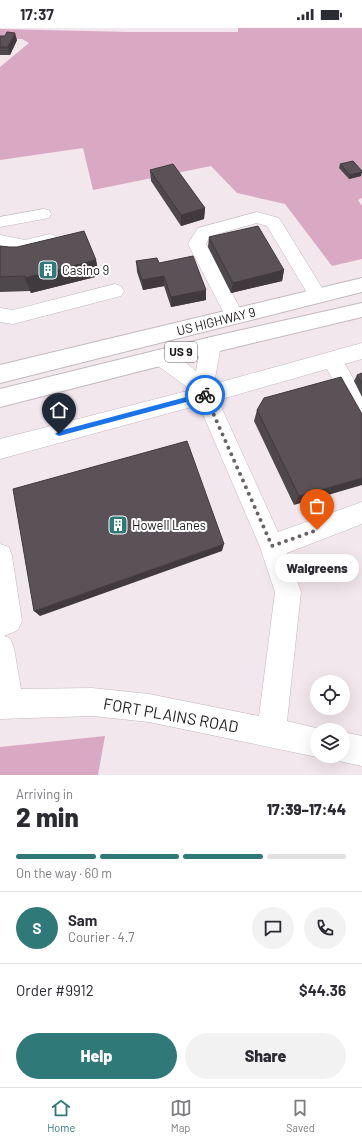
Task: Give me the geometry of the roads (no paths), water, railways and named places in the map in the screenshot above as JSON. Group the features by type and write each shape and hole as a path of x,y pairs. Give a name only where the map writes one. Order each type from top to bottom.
{"highway":[{"name":"US HIGHWAY 9","path":"0,374 362,284"},
{"name":"US HIGHWAY 9","path":"0,398 160,357 362,310"},
{"path":"0,357 58,359"}],"street":[{"path":"0,222 43,214"},
{"path":"235,316 198,244 204,232 257,217 274,222 318,296"},
{"path":"0,241 25,246 68,236"},
{"path":"0,315 12,317 115,291"},
{"path":"204,391 211,345"},
{"path":"0,449 204,391 362,352"},
{"path":"160,357 204,391 272,546 288,592 271,732"},
{"path":"332,360 362,412"},
{"path":"272,546 362,513"},
{"path":"0,556 9,621 0,624"},
{"path":"0,648 4,705"},
{"name":"FORT PLAINS ROAD","path":"4,705 92,702 149,708 310,740"},
{"path":"350,748 362,751"}],"place":[{"name":"Casino 9","path":"48,270"},
{"name":"Howell Lanes","path":"118,525"},
{"name":"Walgreens","path":"317,530"}]}
